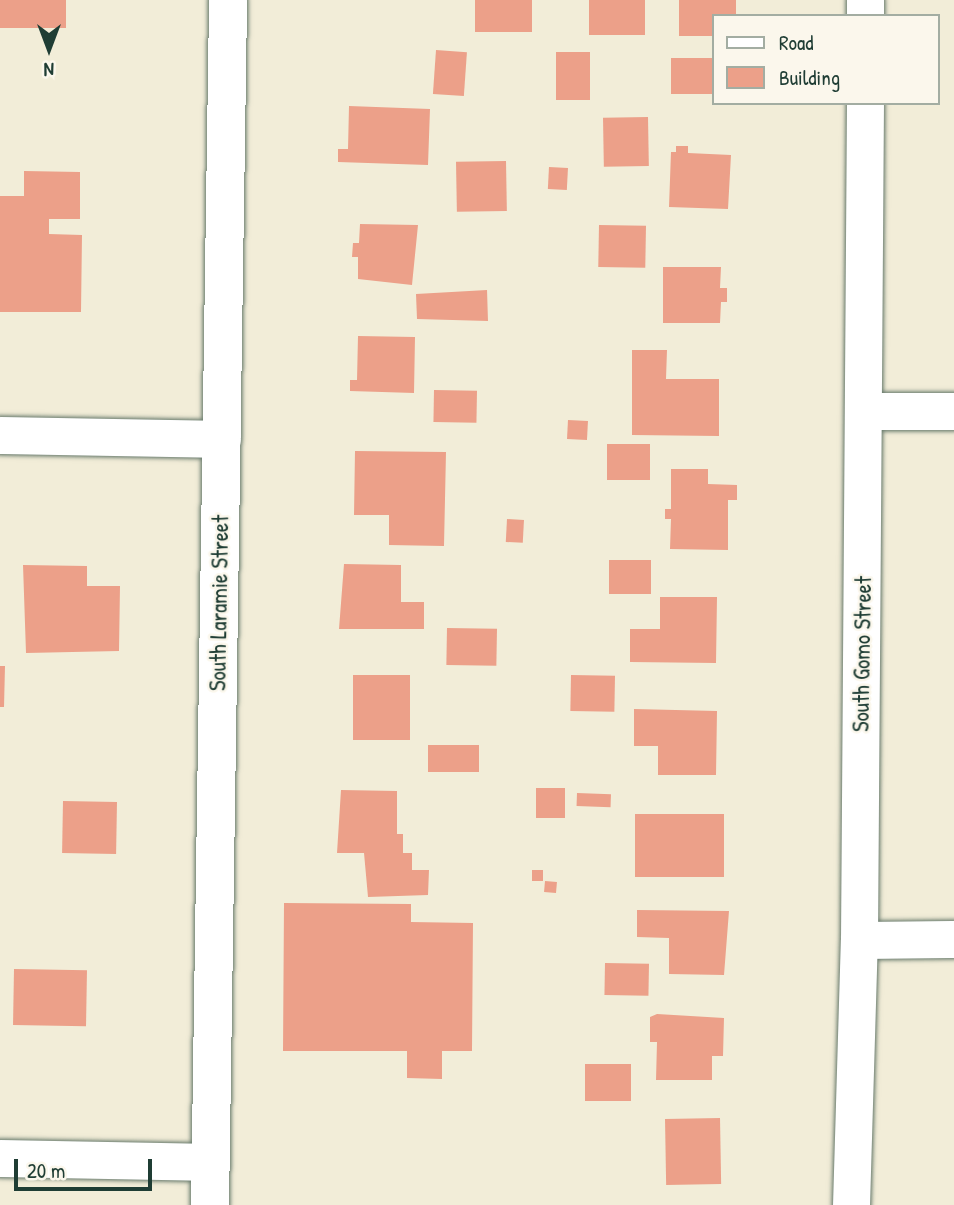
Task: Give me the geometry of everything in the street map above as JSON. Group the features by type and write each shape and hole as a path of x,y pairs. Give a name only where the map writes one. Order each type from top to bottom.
{"street":[{"name":"South Laramie Street","path":"209,1205 228,0"},
{"name":"South Gomo Street","path":"851,1205 859,940 865,105"},
{"path":"864,411 954,411"},
{"path":"0,435 222,439"},
{"path":"859,940 954,939"},
{"path":"0,1158 209,1162"}],"building":[{"path":"0,0 66,0 66,28 0,28"},
{"path":"475,0 532,0 532,32 475,32"},
{"path":"589,0 645,0 645,35 589,35"},
{"path":"679,0 736,0 736,14 712,14 712,36 679,36"},
{"path":"436,50 467,52 464,96 433,94"},
{"path":"556,52 590,52 590,100 556,100"},
{"path":"671,58 712,58 712,94 671,94"},
{"path":"349,106 430,109 428,165 338,162 338,149 348,149"},
{"path":"648,117 649,166 604,167 603,118"},
{"path":"676,146 688,146 688,153 731,155 728,209 669,207 671,152 676,152"},
{"path":"506,161 507,211 457,212 456,162"},
{"path":"549,167 568,168 567,190 548,189"},
{"path":"24,171 80,172 80,219 49,219 49,234 82,235 81,312 0,312 0,196 24,196"},
{"path":"360,224 418,225 412,285 358,279 358,257 352,257 353,243 359,243"},
{"path":"599,225 646,226 645,268 598,267"},
{"path":"663,267 721,267 720,288 727,288 727,302 721,302 720,323 663,323"},
{"path":"487,290 488,321 417,319 416,294"},
{"path":"358,336 415,337 414,393 350,391 350,380 357,380"},
{"path":"632,350 667,350 666,379 719,379 719,436 632,435"},
{"path":"434,390 477,391 476,423 433,422"},
{"path":"568,420 588,421 587,440 567,439"},
{"path":"607,444 650,444 650,480 607,480"},
{"path":"355,451 446,452 444,546 389,545 389,515 354,515"},
{"path":"671,469 708,469 708,484 737,485 737,500 728,500 728,550 670,549 671,519 665,519 665,509 671,509"},
{"path":"507,519 524,520 523,543 506,542"},
{"path":"609,560 651,560 651,594 609,594"},
{"path":"344,564 401,565 401,602 424,602 424,629 339,629"},
{"path":"23,565 87,566 87,586 120,586 119,651 26,653"},
{"path":"660,597 717,597 716,663 630,662 630,629 660,629"},
{"path":"447,628 497,629 496,666 446,665"},
{"path":"0,666 5,666 4,707 0,707"},
{"path":"353,675 410,675 410,740 353,740"},
{"path":"571,675 615,676 614,712 570,711"},
{"path":"634,709 717,711 716,775 658,775 658,746 634,746"},
{"path":"428,745 479,745 479,772 428,772"},
{"path":"536,788 565,788 565,818 536,818"},
{"path":"341,790 397,791 397,834 403,834 403,853 412,853 412,870 429,870 428,895 368,897 364,853 337,853"},
{"path":"577,793 611,794 611,807 577,806"},
{"path":"63,801 117,802 116,854 62,853"},
{"path":"635,814 724,814 724,877 635,877"},
{"path":"532,870 543,870 543,881 532,881"},
{"path":"545,881 557,882 556,893 544,892"},
{"path":"284,903 411,904 411,922 473,923 472,1051 442,1051 442,1079 407,1078 407,1051 283,1051"},
{"path":"637,910 729,911 724,975 669,974 669,938 637,937"},
{"path":"605,963 649,964 648,996 604,995"},
{"path":"14,969 87,970 86,1026 13,1025"},
{"path":"657,1014 724,1018 723,1056 712,1056 712,1080 656,1080 657,1042 650,1042 650,1017"},
{"path":"585,1064 631,1064 631,1101 585,1101"},
{"path":"720,1118 721,1184 666,1185 665,1119"}]}
